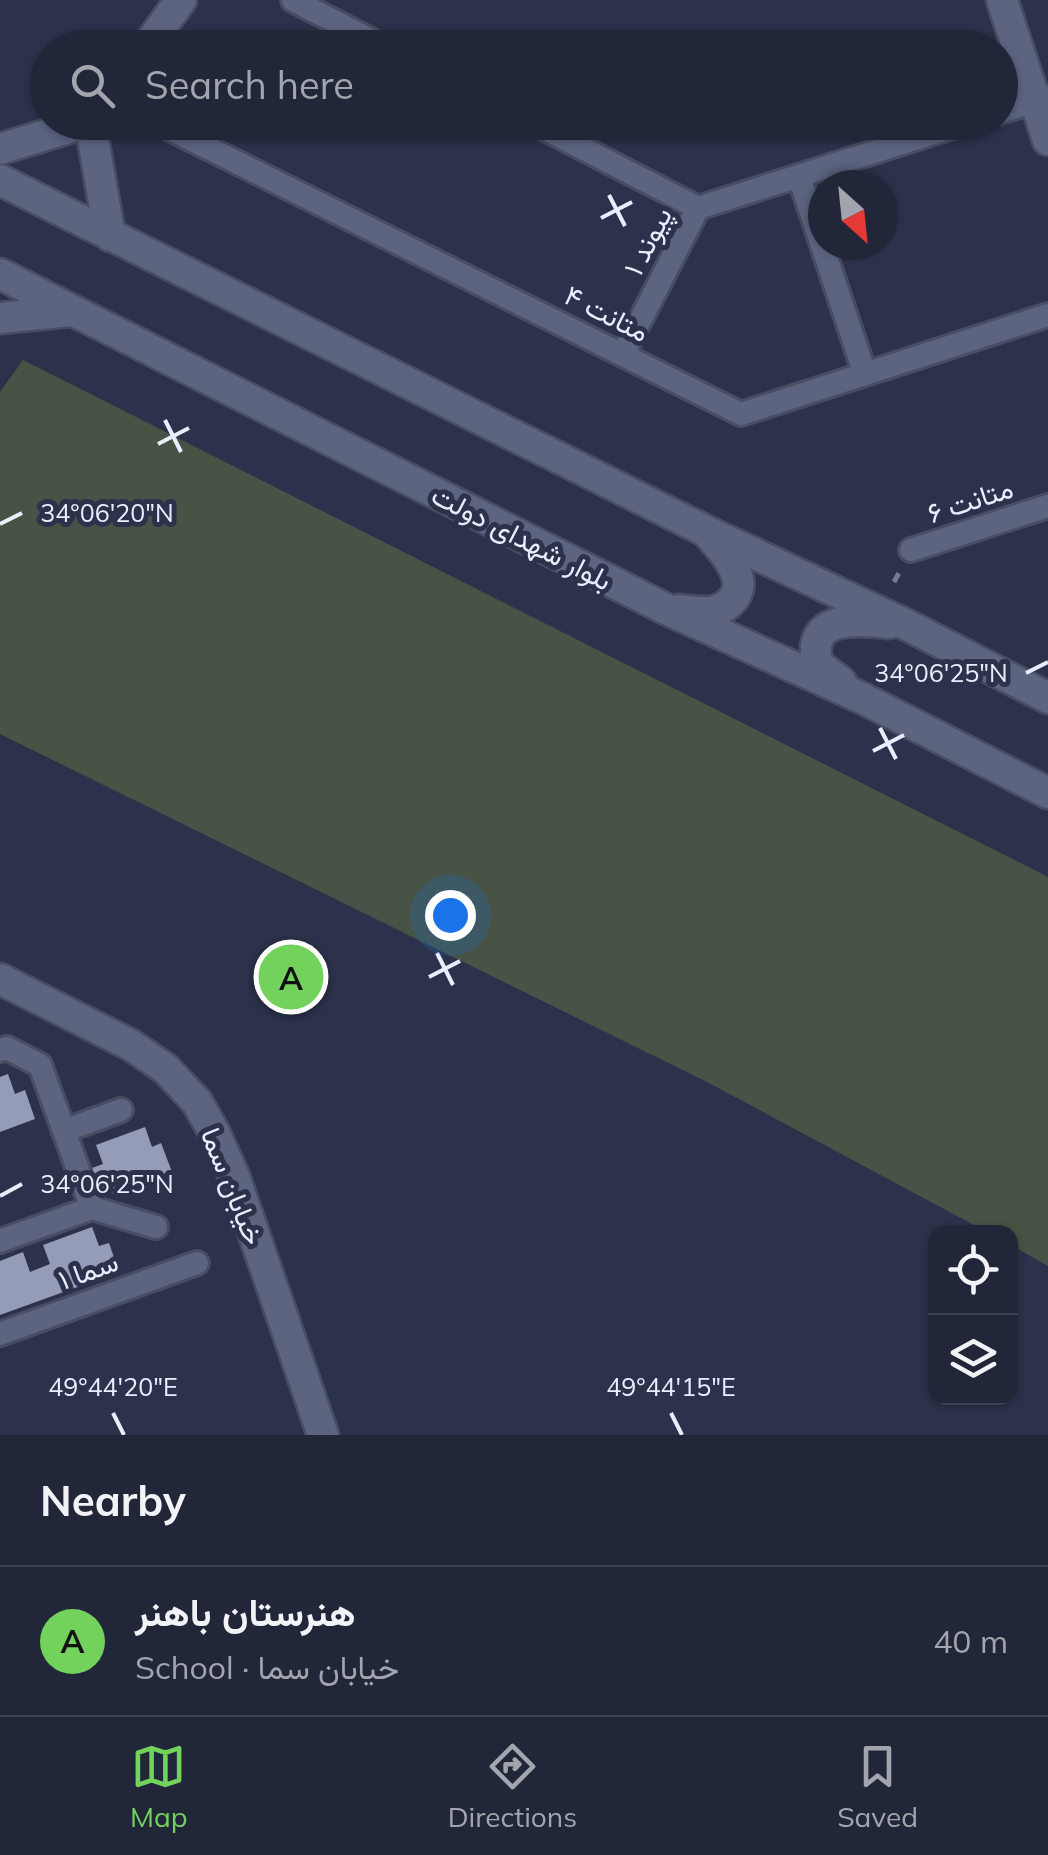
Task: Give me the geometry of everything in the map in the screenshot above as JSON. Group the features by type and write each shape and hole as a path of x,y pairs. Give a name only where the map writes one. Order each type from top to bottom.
{"main road":[{"path":"159,30 181,0"},
{"path":"1002,0 1014,30"},
{"path":"1018,40 1042,99 1048,140"},
{"path":"0,148 30,139"},
{"path":"92,140 110,236"},
{"path":"0,180 1048,698"},
{"name":"بلوار شهدای دولت","path":"0,274 666,608 864,699 1048,793"},
{"path":"0,318 70,311"},
{"path":"666,608 708,613 722,610 737,595 739,580 732,564 706,530"},
{"path":"864,699 817,664 814,651 820,636 830,624 853,620 906,625"},
{"name":"خیابان سما","path":"0,980 131,1046 166,1069 197,1102 234,1176 323,1435"}],"street":[{"path":"294,0 352,30"},
{"path":"1018,106 1042,99"},
{"name":"متانت ۴","path":"192,140 741,414 1048,315"},
{"path":"567,140 698,208 912,140"},
{"path":"799,176 865,374"},
{"name":"پیوند ۱","path":"622,354 698,208"},
{"name":"متانت ۶","path":"911,550 1048,506"},
{"path":"0,1050 7,1048 40,1065 92,1208"},
{"path":"64,1131 121,1110"},
{"path":"0,1241 92,1208 156,1227"},
{"name":"سما ۱","path":"0,1334 197,1263"}],"green space":[{"path":"23,360 1048,877 1048,1266 1018,1249 1018,1225 974,1225 707,1082 0,734 0,392"}],"building":[{"path":"8,1074 15,1094 25,1090 35,1119 0,1132 0,1077"},
{"path":"145,1127 152,1147 161,1143 172,1172 102,1197 92,1168 103,1164 96,1145"},
{"path":"92,1227 99,1246 109,1243 119,1272 0,1315 0,1261 23,1252 30,1272 50,1264 43,1245"}],"place":[{"name":"هنرستان باهنر","path":"291,977"}]}
